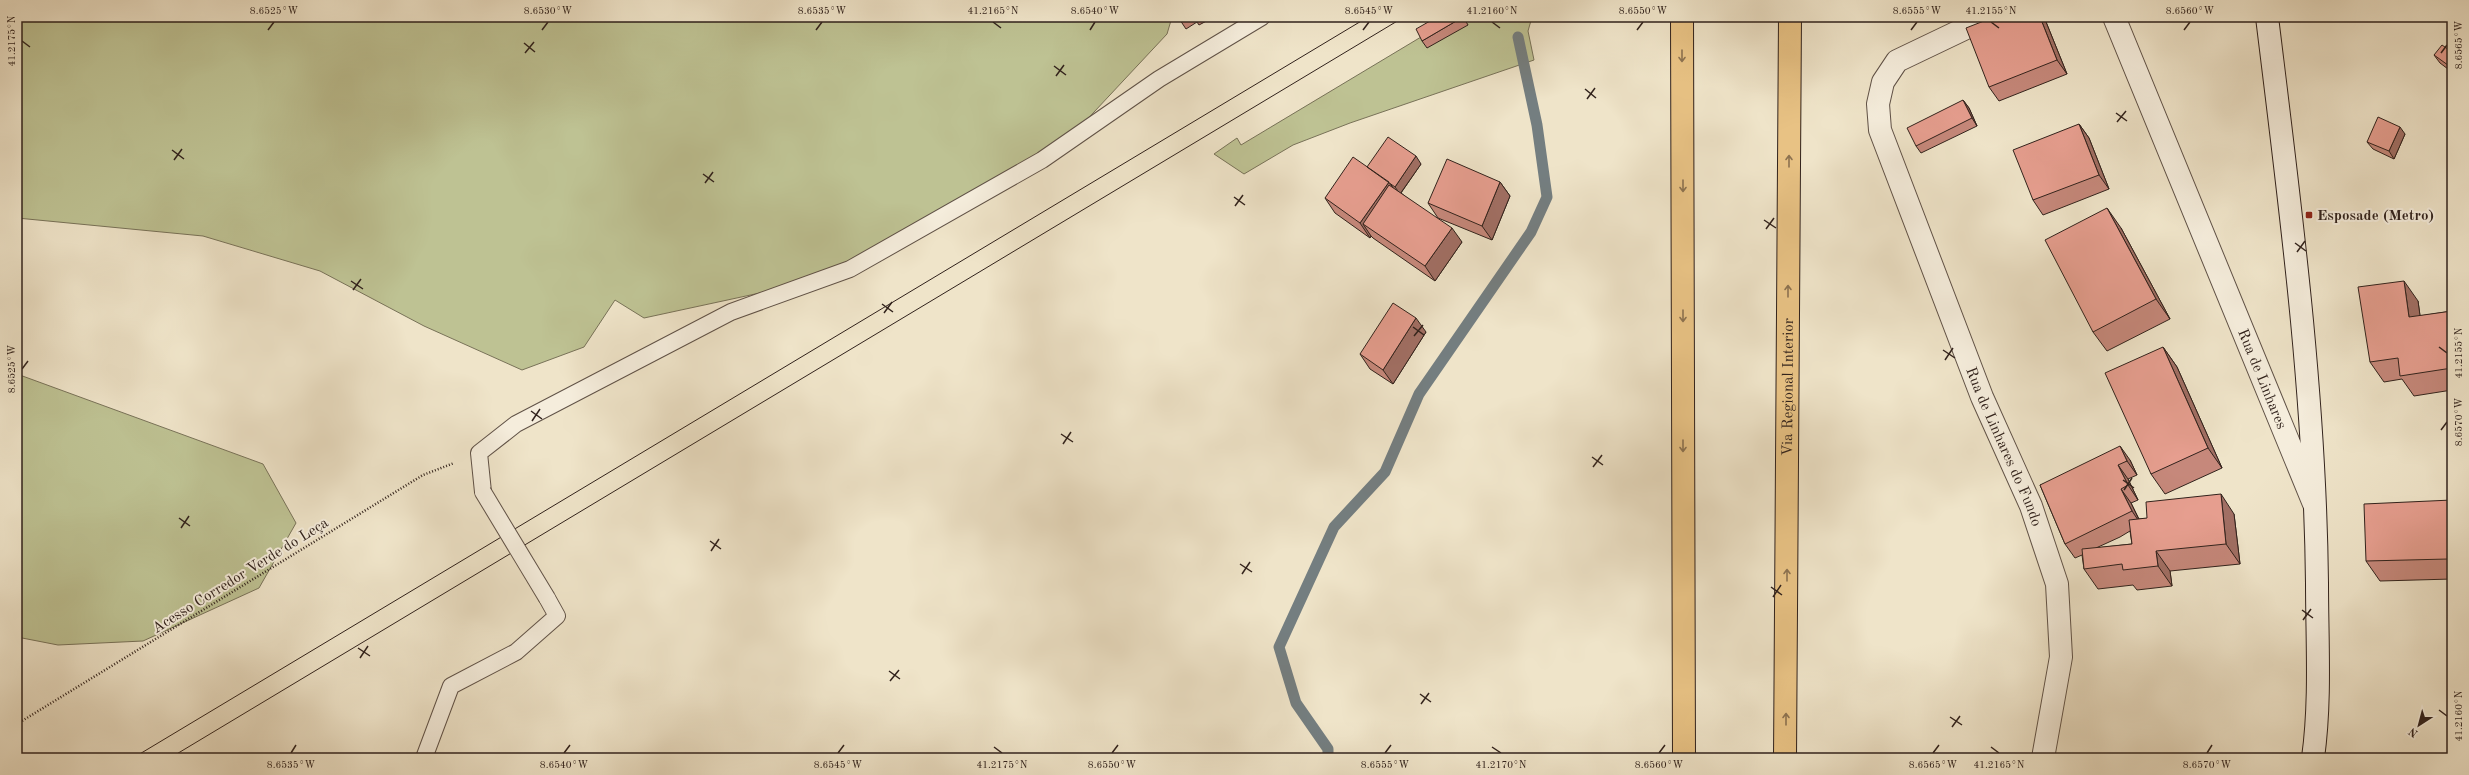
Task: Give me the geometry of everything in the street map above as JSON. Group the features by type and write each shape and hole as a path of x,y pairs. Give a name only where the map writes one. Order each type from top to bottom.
{"highway":[{"path":"1682,17 1684,758"},
{"name":"Via Regional Interior","path":"1786,758 1790,17"}],"street":[{"name":"Rua de Linhares do Fundo","path":"1988,17 1897,61 1883,82 1878,104 1880,130 1982,397 2031,506 2057,584 2061,657 2043,758"},
{"name":"Rua de Linhares","path":"2114,17 2316,509 2318,718 2313,758"},
{"path":"2267,17 2300,292 2316,509"}],"lane":[{"path":"424,758 452,686 516,652 557,616 483,492 479,454 516,424 730,312 850,269 1042,160 1159,79 1262,17"}],"path":[{"name":"Acesso Corredor Verde do Leça","path":"17,724 423,475 479,454"}],"green space":[{"path":"17,17 1172,17 1167,34 1080,127 924,236 783,288 644,318 615,300 584,347 522,370 424,326 320,271 203,236 17,218"},
{"path":"1463,17 1532,17 1528,31 1534,60 1350,123 1293,145 1244,174 1214,154 1237,138 1241,145 1421,37 1468,25"},
{"path":"17,374 263,464 296,523 259,588 143,641 58,645 17,637"}],"building":[{"path":"1437,17 1463,17 1422,41 1416,29"},
{"path":"1994,17 2040,17 2057,60 1989,87 1966,28"},
{"path":"2442,45 2452,52 2452,68 2434,55"},
{"path":"1963,100 1972,118 1916,146 1907,128"},
{"path":"2378,117 2400,127 2389,151 2367,142"},
{"path":"2079,124 2099,175 2033,200 2013,150"},
{"path":"1388,137 1416,156 1395,187 1367,167"},
{"path":"1353,157 1389,182 1360,223 1325,198"},
{"path":"1447,159 1500,182 1482,226 1428,203"},
{"path":"1389,185 1452,228 1425,266 1363,224"},
{"path":"2107,208 2156,299 2093,332 2045,240"},
{"path":"2404,281 2409,317 2452,311 2452,368 2400,376 2398,358 2370,362 2358,287"},
{"path":"1393,303 1416,318 1383,370 1360,354"},
{"path":"2163,347 2208,448 2151,474 2105,373"},
{"path":"2120,446 2127,461 2118,465 2128,485 2121,489 2132,511 2065,544 2040,485"},
{"path":"2221,494 2226,544 2156,551 2158,566 2123,570 2122,564 2084,569 2082,549 2132,544 2129,520 2147,518 2146,502"},
{"path":"2452,500 2452,541 2448,541 2448,559 2366,561 2364,504"}],"waterway":[{"path":"1328,758 1328,749 1296,703 1279,647 1334,527 1385,472 1419,394 1531,232 1547,197 1537,125 1518,37"}],"tram line":[{"path":"133,758 1368,17"},
{"path":"170,758 1404,17"}],"place":[{"name":"Esposade (Metro)","path":"2309,215"}]}
